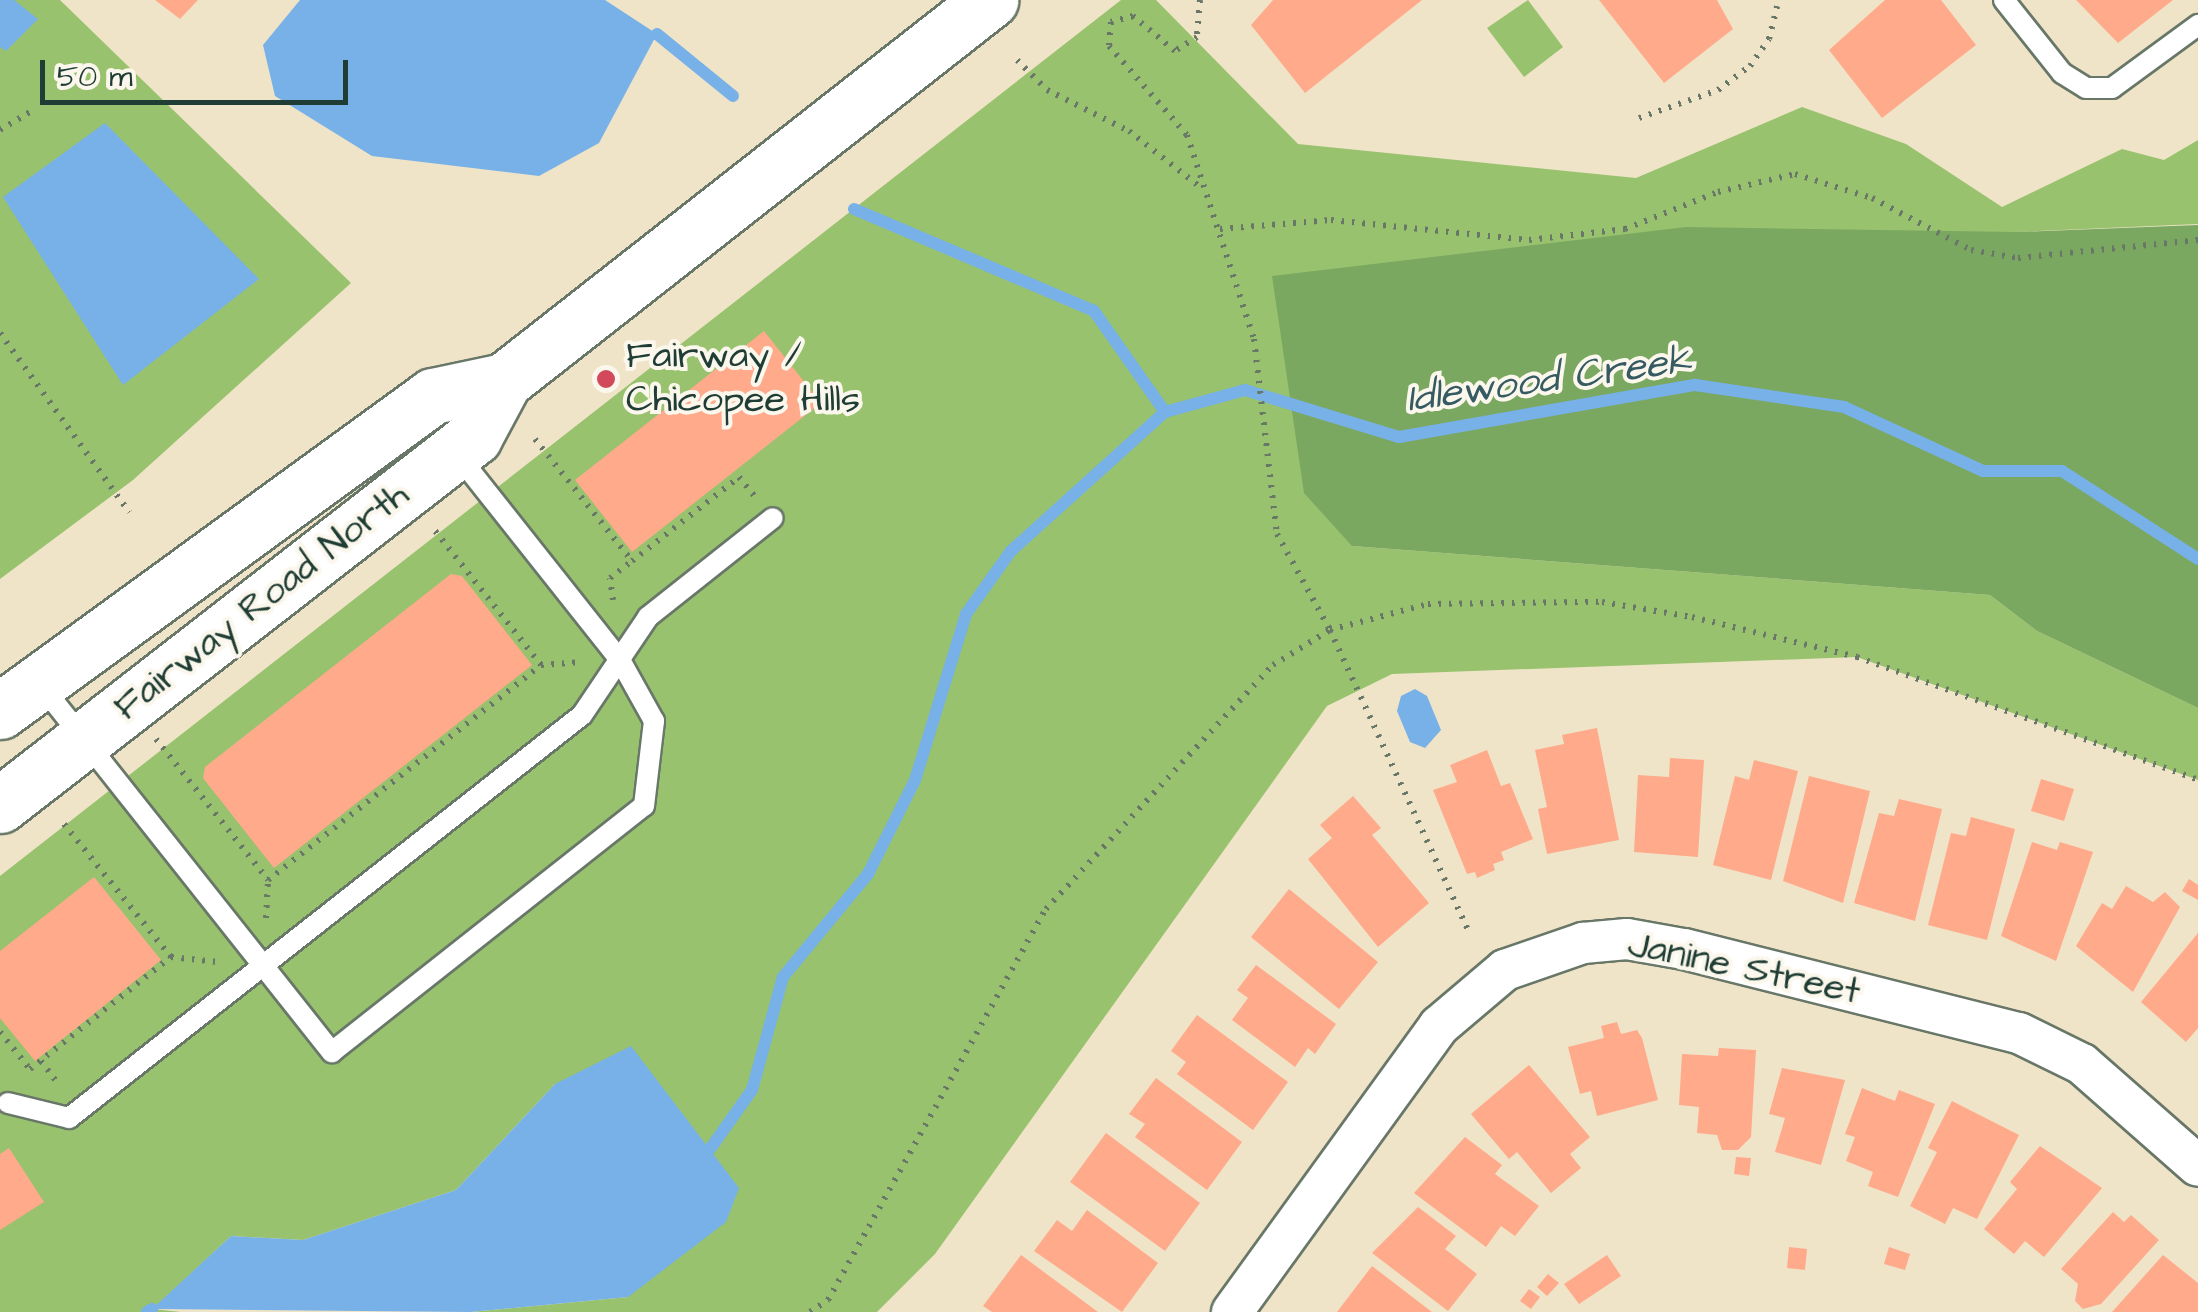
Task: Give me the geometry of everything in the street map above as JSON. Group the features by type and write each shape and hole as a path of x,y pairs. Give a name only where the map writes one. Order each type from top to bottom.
{"main road":[{"name":"Fairway Road North","path":"0,806 474,437 504,382 990,0"},
{"name":"Fairway Road North","path":"19,696 434,396 504,382"}],"street":[{"name":"Janine Street","path":"1232,1312 1439,1026 1505,970 1583,943 1627,939 1684,948 2020,1033 2082,1064 2198,1166"}],"lane":[{"path":"2004,0 2062,72 2086,88 2112,88 2198,25"},
{"path":"19,696 84,739 332,1052 644,806 654,721 620,660 455,452"},
{"path":"8,1103 69,1118 582,716 648,616 773,518"}],"path":[{"path":"1200,0 1197,37 1175,52 1133,16 1111,22 1109,46 1187,135 1200,186 1220,230 1254,339 1277,534 1330,630 1470,934"},
{"path":"1639,118 1718,90 1750,66 1769,39 1777,6"},
{"path":"1017,60 1047,90 1129,130 1200,186"},
{"path":"0,130 32,111"},
{"path":"1220,230 1331,220 1529,240 1624,230 1732,187 1795,174 1872,198 1971,250 2018,258 2198,240"},
{"path":"0,333 129,512"},
{"path":"535,439 632,562"},
{"path":"613,601 610,578 740,477"},
{"path":"428,522 541,665"},
{"path":"810,1312 828,1300 1046,909 1274,665 1330,630 1428,604 1602,602 1692,617 1856,657 2198,780"},
{"path":"268,880 541,665 580,662"},
{"path":"155,737 268,880 266,916"},
{"path":"56,814 171,958"},
{"path":"0,1032 30,1069 171,958 214,962"},
{"path":"40,1061 65,1092"}],"green space":[{"path":"0,0 60,0 351,283 133,480 0,579"},
{"path":"1121,0 1156,0 1298,144 1636,178 1802,107 1906,144 2002,207 2122,149 2164,160 2198,140 2198,224 2016,232 1352,546 1990,595 2037,631 2198,708 2198,780 1857,657 1392,674 1327,706 935,1254 877,1312 470,1312 628,1297 555,1084 456,1190 303,1240 231,1236 153,1309 181,1312 0,1312 0,876"},
{"path":"1528,0 1563,47 1524,77 1487,28"},
{"path":"2198,225 2198,708 2037,631 1990,595 1352,546 1304,493 1272,276 1686,227 2016,232"}],"water":[{"path":"0,0 14,0 38,19 6,51 0,47"},
{"path":"300,0 605,0 657,34 599,143 539,176 372,156 275,96 263,45"},
{"path":"105,123 259,279 123,385 3,197"},
{"path":"1415,689 1427,696 1441,730 1425,748 1410,742 1397,711 1401,696"},
{"path":"631,1046 739,1188 726,1222 628,1297 470,1312 152,1309 231,1236 303,1240 456,1190 555,1084"}],"building":[{"path":"155,0 198,0 180,19"},
{"path":"1273,0 1422,0 1305,93 1251,25"},
{"path":"1599,0 1717,0 1733,29 1664,83"},
{"path":"1885,0 1941,0 1976,45 1882,118 1829,50"},
{"path":"2076,0 2173,0 2118,43"},
{"path":"764,331 821,403 632,552 575,480"},
{"path":"451,574 462,576 532,665 274,868 203,778 205,767"},
{"path":"1597,728 1619,840 1547,854 1538,809 1547,807 1535,750 1564,744 1562,735"},
{"path":"1487,750 1501,786 1510,783 1533,839 1501,852 1504,860 1493,864 1495,870 1477,878 1475,872 1467,874 1433,790 1457,782 1450,765"},
{"path":"1670,758 1704,760 1698,857 1634,852 1638,775 1669,777"},
{"path":"1754,760 1798,771 1771,880 1713,865 1735,776 1749,780"},
{"path":"1809,776 1870,791 1843,903 1783,881"},
{"path":"2041,779 2074,789 2064,821 2031,811"},
{"path":"1353,796 1381,828 1372,835 1429,903 1378,947 1308,859 1332,838 1320,825"},
{"path":"1899,799 1942,809 1915,921 1854,903 1879,813 1894,816"},
{"path":"1971,817 2015,829 1987,940 1928,925 1951,833 1966,836"},
{"path":"2032,842 2057,850 2060,842 2093,852 2056,961 2001,936"},
{"path":"94,877 161,960 35,1061 0,1018 0,951"},
{"path":"2189,879 2198,885 2198,900 2182,891"},
{"path":"2126,886 2153,902 2165,892 2180,907 2133,992 2076,946 2102,903 2112,909"},
{"path":"1289,889 1378,962 1339,1009 1251,937"},
{"path":"2198,933 2198,1028 2186,1042 2141,1002"},
{"path":"1256,965 1336,1024 1315,1054 1308,1048 1295,1067 1232,1020 1248,998 1237,990"},
{"path":"1197,1015 1288,1082 1253,1130 1177,1074 1186,1062 1171,1051"},
{"path":"1617,1022 1621,1034 1637,1030 1642,1038 1658,1100 1597,1116 1591,1091 1580,1094 1568,1047 1604,1038 1601,1026"},
{"path":"1719,1048 1756,1050 1751,1137 1738,1150 1722,1150 1717,1135 1697,1133 1699,1107 1679,1105 1682,1054 1718,1056"},
{"path":"1529,1065 1590,1137 1570,1154 1581,1168 1551,1193 1517,1152 1509,1159 1471,1114"},
{"path":"1782,1068 1845,1080 1821,1165 1775,1152 1785,1118 1769,1114"},
{"path":"1156,1078 1242,1142 1207,1190 1135,1137 1145,1124 1129,1114"},
{"path":"1862,1088 1895,1101 1899,1090 1935,1104 1898,1197 1868,1186 1873,1172 1846,1161 1855,1137 1845,1134"},
{"path":"1952,1101 2019,1135 1977,1219 1953,1208 1945,1224 1910,1206 1937,1152 1928,1148"},
{"path":"1106,1133 1200,1203 1165,1251 1070,1182"},
{"path":"1465,1137 1502,1165 1495,1174 1539,1206 1515,1236 1501,1226 1486,1247 1414,1193"},
{"path":"2040,1146 2102,1188 2044,1257 2025,1241 2014,1254 1984,1229 2017,1189 2010,1182"},
{"path":"9,1148 44,1202 0,1230 0,1154"},
{"path":"1736,1157 1751,1158 1749,1176 1734,1174"},
{"path":"1418,1207 1456,1236 1445,1249 1477,1274 1448,1311 1372,1253"},
{"path":"1087,1210 1158,1263 1122,1312 1034,1251 1057,1220 1072,1231"},
{"path":"2113,1212 2124,1222 2131,1215 2159,1240 2101,1304 2083,1309 2075,1301 2078,1284 2061,1269"},
{"path":"1789,1247 1807,1249 1805,1270 1787,1268"},
{"path":"1889,1247 1910,1254 1905,1270 1884,1264"},
{"path":"1021,1255 1098,1312 992,1312 983,1306"},
{"path":"1607,1255 1621,1276 1579,1304 1564,1284"},
{"path":"2163,1255 2198,1283 2198,1312 2112,1312"},
{"path":"1372,1266 1432,1312 1337,1312"},
{"path":"1548,1274 1559,1283 1547,1296 1537,1287"},
{"path":"1529,1289 1540,1297 1531,1309 1520,1301"}],"waterway":[{"path":"657,34 733,96"},
{"path":"854,209 1094,311 1165,412"},
{"name":"Idlewood Creek","path":"710,1149 752,1090 783,977 868,874 915,780 966,614 1011,551 1165,412 1245,390 1399,437 1695,385 1844,407 1983,471 2062,471 2198,559"},
{"name":"Idlewood Creek","path":"147,1312 152,1309"}],"place":[{"name":"Fairway / Chicopee Hills","path":"606,379"}]}
